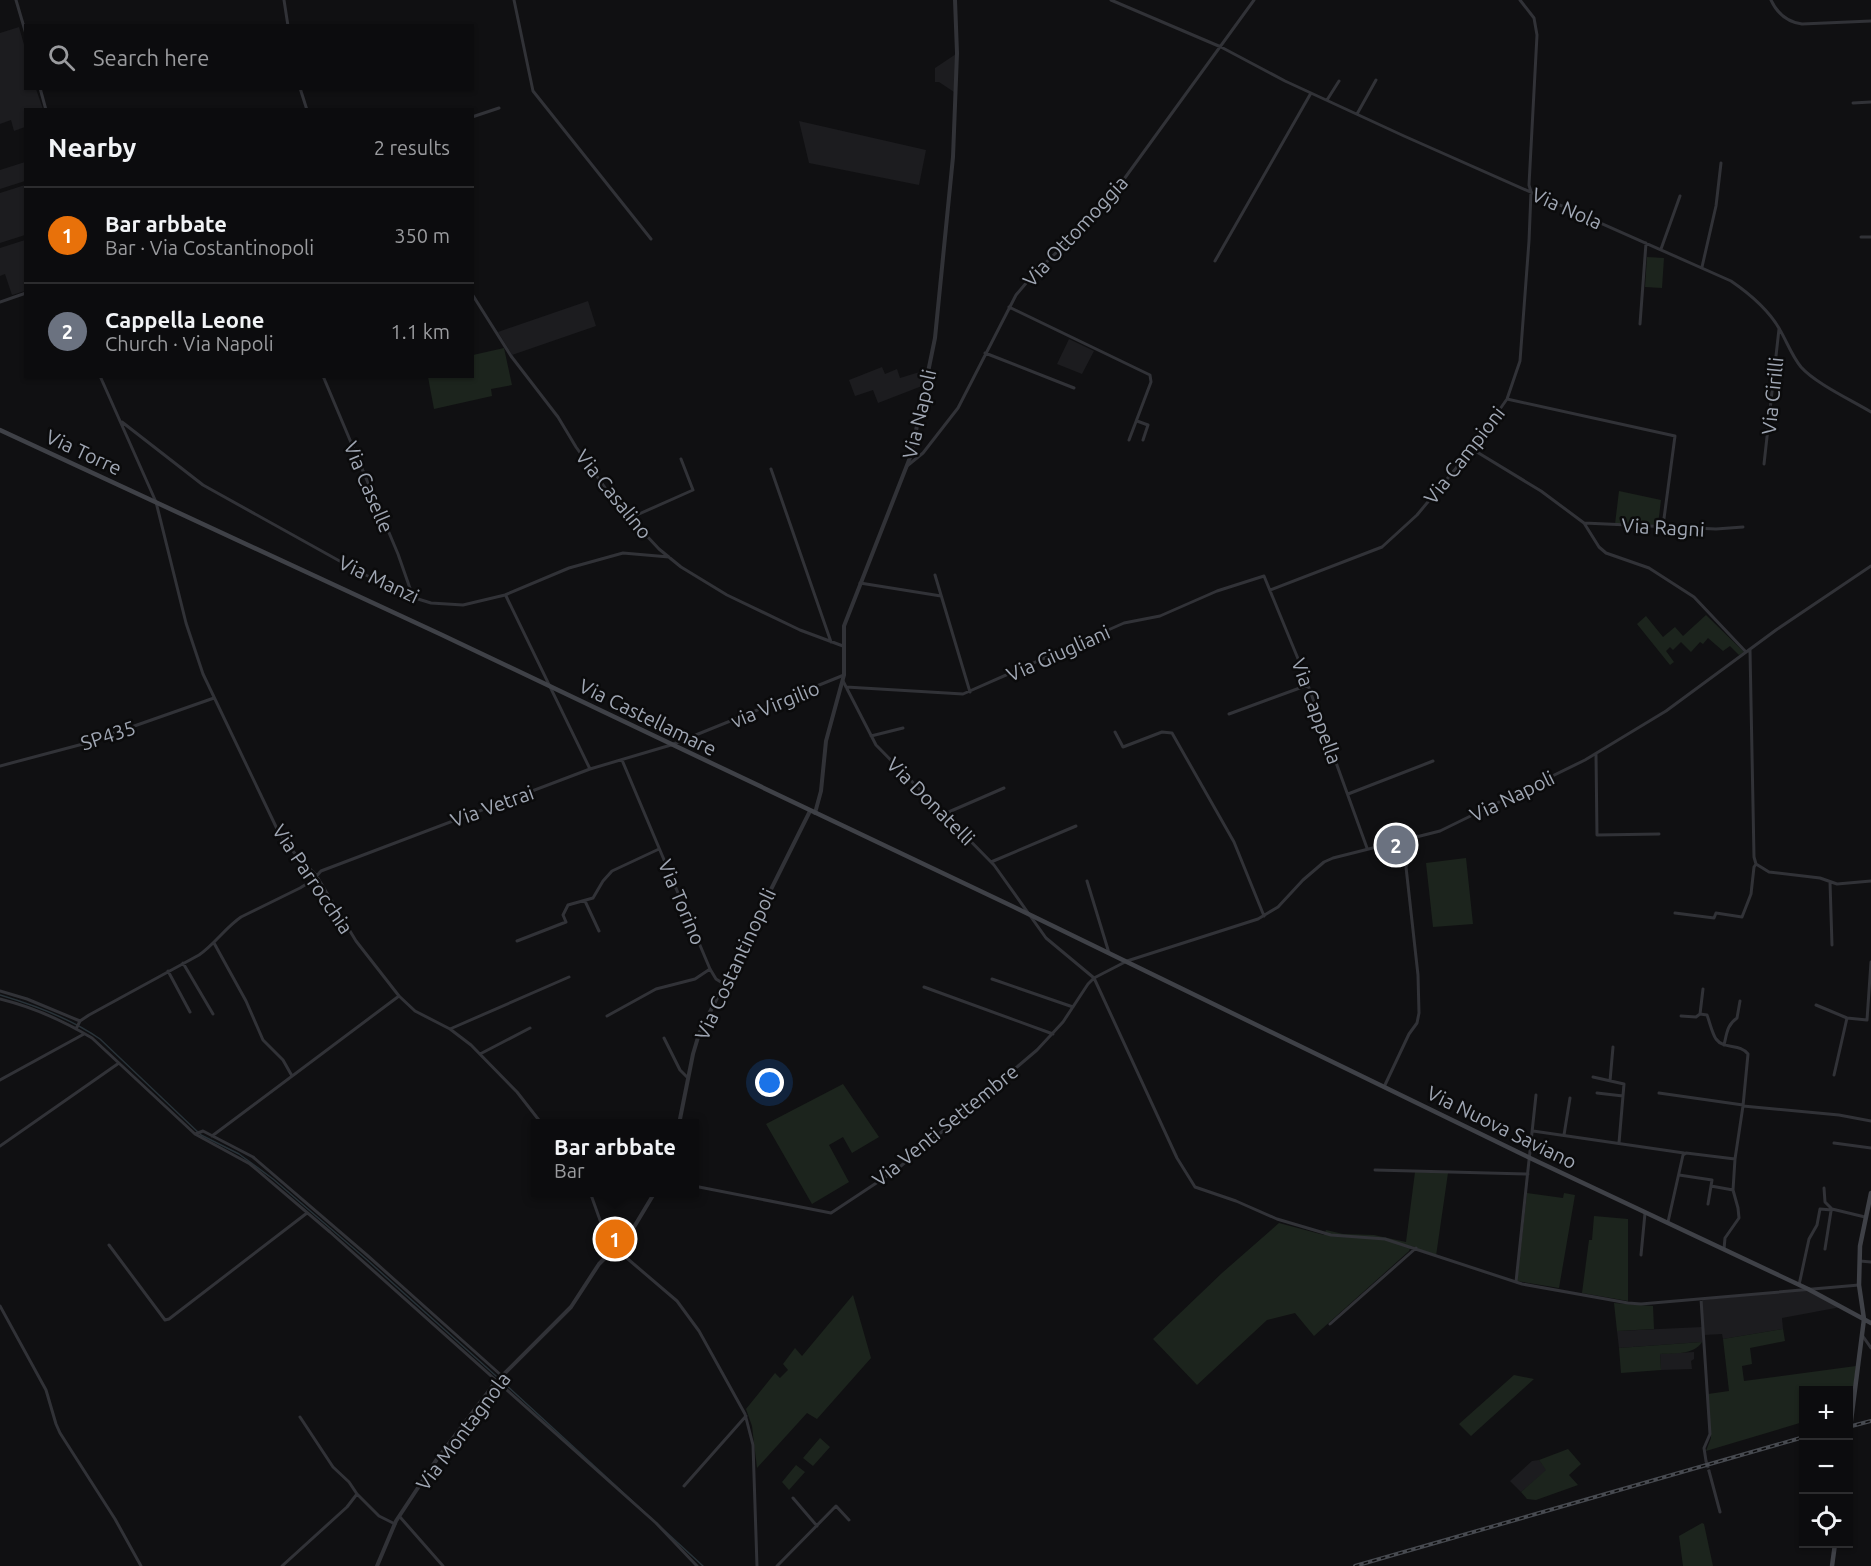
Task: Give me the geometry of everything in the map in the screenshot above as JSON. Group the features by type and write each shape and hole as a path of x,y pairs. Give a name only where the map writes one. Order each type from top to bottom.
{"main road":[{"name":"Via Torre","path":"0,430 156,502"},
{"name":"Via Castellamare","path":"156,502 550,686 1126,961"},
{"name":"Via Nuova Saviano","path":"1126,961 1530,1158 1808,1289 1871,1323"},
{"path":"1849,1440 1864,1319 1859,1285 1860,1261 1865,1217 1871,1193"},
{"path":"1832,1566 1834,1548"}],"street":[{"path":"16,0 24,27"},
{"path":"284,0 288,24"},
{"path":"514,0 533,91 651,238"},
{"name":"Via Napoli","path":"813,812 821,791 826,741 844,678 844,626 907,466 935,338 946,241 956,92 955,0"},
{"name":"Via Nola","path":"1112,0 1221,47 1357,114 1731,281 1763,307 1779,328 1803,369 1871,412"},
{"name":"Via Ottomoggia","path":"907,466 923,453 958,408 1009,307 1025,283 1091,219 1119,186 1254,0"},
{"name":"Via Campioni","path":"1269,590 1382,547 1417,515 1472,449 1507,399 1520,361 1529,241 1531,192 1528,185 1537,35 1534,18 1520,0"},
{"path":"1771,0 1774,7 1793,22 1802,24 1871,21"},
{"path":"1357,114 1376,80"},
{"path":"1327,100 1339,81"},
{"path":"41,90 45,108"},
{"path":"301,90 306,108"},
{"path":"1215,261 1311,93"},
{"path":"1853,103 1871,102"},
{"path":"474,116 499,108"},
{"path":"1702,267 1716,206 1721,163"},
{"path":"1661,249 1680,196"},
{"path":"1861,237 1871,237"},
{"path":"1640,324 1647,243"},
{"path":"0,302 24,294"},
{"name":"Via Casalino","path":"474,297 511,356 558,417 576,447 616,503 669,557 727,595 790,626 843,646"},
{"path":"1009,307 1150,375 1151,382 1130,440"},
{"name":"Via Cirilli","path":"1764,464 1779,328"},
{"path":"985,353 1074,388"},
{"name":"Via Parrocchia","path":"101,378 156,502 195,652 214,698 279,833 316,875 356,941 399,996 415,1011 459,1035 517,1092 538,1119"},
{"name":"Via Caselle","path":"324,378 398,554 413,598"},
{"path":"1507,399 1674,436 1663,527"},
{"name":"Via Manzi","path":"121,421 203,485 354,569 413,598 431,603 463,605 505,595 569,568 623,553 669,557"},
{"path":"1137,421 1148,425 1143,440"},
{"name":"Via Ragni","path":"1472,449 1541,491 1584,523 1599,547 1606,553 1649,568 1694,597 1748,651"},
{"path":"630,518 693,490 681,459"},
{"path":"771,469 831,642"},
{"name":"Via Ragni","path":"1584,523 1716,529 1743,527"},
{"name":"Via Napoli","path":"1126,961 1264,916 1278,907 1295,887 1324,862 1367,848 1440,831 1596,754 1666,711 1871,566"},
{"path":"935,575 970,692"},
{"name":"Via Cappella","path":"1264,576 1308,685 1367,848"},
{"name":"Via Giugliani","path":"846,687 963,694 1124,623 1160,616 1217,591 1264,576"},
{"path":"860,583 941,596"},
{"path":"505,595 590,769"},
{"path":"1676,913 1714,918 1716,913 1742,917 1751,894 1756,864 1748,651"},
{"name":"Via Donatelli","path":"844,678 846,687 876,745 991,861 1046,938 1094,978"},
{"name":"via Virgilio","path":"671,745 844,678"},
{"path":"1229,714 1308,685"},
{"name":"SP435","path":"0,766 83,744 214,698"},
{"path":"872,736 903,728"},
{"path":"1115,732 1123,747 1162,732 1173,733 1234,842 1264,916"},
{"name":"Via Vetrai","path":"78,1025 199,955 241,917 300,888 313,880 316,875 367,853 590,769 671,745"},
{"path":"1596,754 1597,835 1659,834"},
{"name":"Via Torino","path":"622,760 710,969 716,979 724,984"},
{"path":"1348,794 1433,761"},
{"path":"944,814 1004,788"},
{"name":"Via Costantinopoli","path":"680,1119 699,1034 813,812"},
{"path":"991,861 1076,826"},
{"path":"1384,1087 1408,1034 1417,1023 1419,1013 1418,975 1406,867 1417,836"},
{"name":"Via Torino","path":"517,941 566,922 563,915 568,905 593,898 612,871 659,849"},
{"path":"1756,864 1769,872 1811,876 1837,884 1871,881"},
{"path":"1087,881 1109,953"},
{"path":"1830,882 1832,945"},
{"path":"585,901 599,931"},
{"path":"214,943 246,1001 263,1040 283,1060 292,1076"},
{"name":"Via Venti Settembre","path":"699,1187 831,1213 896,1170 921,1150 979,1095 1017,1067 1053,1034 1094,978 1126,961"},
{"path":"1816,1005 1846,1018 1869,1021 1871,962"},
{"path":"183,963 213,1014"},
{"path":"607,1016 656,989 694,979 710,969"},
{"path":"168,971 190,1012"},
{"path":"450,1029 569,977"},
{"path":"1094,978 1178,1158 1195,1187 1236,1201 1277,1219 1332,1235 1385,1239 1516,1282 1628,1303 1641,1304 1859,1285"},
{"path":"992,979 1073,1007"},
{"path":"924,987 1053,1034"},
{"path":"1700,1014 1703,989"},
{"path":"0,991 27,999 78,1025 84,1034 100,1045 197,1133 250,1164 656,1523 697,1566"},
{"path":"212,1136 399,996"},
{"path":"0,999 78,1025"},
{"path":"1724,1045 1728,1027 1737,1018 1740,1001"},
{"path":"1681,1016 1707,1015 1716,1038 1724,1045 1740,1047 1748,1054 1732,1190 1739,1218 1725,1238 1724,1251"},
{"path":"1834,1075 1846,1018"},
{"path":"480,1054 530,1028"},
{"path":"0,1080 84,1034"},
{"path":"664,1038 680,1070 688,1078"},
{"path":"1610,1081 1614,1047"},
{"path":"0,1146 119,1064"},
{"path":"1593,1077 1624,1084 1619,1143"},
{"path":"1597,1093 1623,1096"},
{"path":"1659,1093 1871,1121"},
{"path":"1516,1282 1536,1095"},
{"path":"1564,1135 1570,1098"},
{"path":"197,1133 203,1131 253,1157 502,1376"},
{"path":"1533,1131 1684,1154 1735,1159"},
{"path":"1833,1143 1871,1148"},
{"path":"1668,1224 1684,1154"},
{"path":"1375,1170 1528,1174"},
{"path":"1679,1175 1712,1179 1708,1204"},
{"path":"1711,1186 1732,1190"},
{"path":"1824,1188 1825,1202 1832,1210"},
{"path":"592,1197 613,1250 677,1301 699,1331 746,1416 753,1445 757,1566"},
{"path":"613,1250 631,1232 652,1197"},
{"path":"1799,1285 1809,1239 1817,1225 1820,1209 1865,1217"},
{"path":"1825,1249 1832,1210"},
{"path":"1641,1255 1645,1213"},
{"path":"109,1245 165,1320 307,1214"},
{"path":"1330,1324 1416,1248"},
{"name":"Via Montagnola","path":"376,1566 395,1524 435,1462 497,1381 561,1319 594,1272 613,1250"},
{"path":"1860,1261 1871,1262"},
{"path":"1701,1299 1710,1434 1703,1451 1706,1461"},
{"path":"0,1306 46,1390 60,1433 141,1566"},
{"path":"1862,1335 1871,1348"},
{"path":"684,1486 746,1416"},
{"path":"300,1417 333,1467 379,1516 395,1524"},
{"path":"1709,1471 1720,1512"},
{"path":"282,1566 347,1507 357,1494"},
{"path":"793,1498 817,1526"},
{"path":"777,1566 836,1506 849,1520"},
{"path":"400,1517 443,1566"}],"shaded area":[{"path":"19,27 24,44 24,90 36,90 43,108 24,108 24,127 14,131 11,120 0,124 0,33"},
{"path":"956,54 954,92 939,82 935,82 935,68"},
{"path":"799,121 926,150 919,185 809,163"},
{"path":"24,162 24,181 0,189 0,170"},
{"path":"24,185 24,235 0,243 0,193"},
{"path":"24,240 24,291 12,295 5,274 0,276 0,248"},
{"path":"1647,257 1664,258 1662,288 1645,287"},
{"path":"588,301 596,326 512,355 498,332"},
{"path":"1069,339 1094,351 1082,374 1057,364"},
{"path":"504,348 512,385 491,389 492,396 434,409 428,378 474,378 474,355"},
{"path":"882,367 885,374 897,369 900,378 926,370 922,386 878,403 873,390 855,396 849,380"},
{"path":"1619,491 1661,500 1658,525 1615,524"},
{"path":"1706,615 1744,652 1739,655 1730,646 1723,651 1708,638 1703,644 1700,642 1691,652 1681,642 1673,650 1670,647 1666,651 1674,662 1670,665 1637,624 1646,616 1663,637 1675,627 1683,636"},
{"path":"1466,858 1473,924 1433,927 1426,863"},
{"path":"843,1084 879,1137 852,1153 843,1137 829,1145 849,1182 812,1204 766,1124"},
{"path":"1415,1172 1448,1173 1436,1256 1411,1246 1409,1251 1314,1336 1295,1313 1267,1320 1197,1385 1153,1339 1222,1273 1279,1223 1324,1235 1326,1230 1343,1234 1374,1235 1406,1242"},
{"path":"1527,1193 1563,1198 1564,1193 1575,1195 1559,1288 1517,1281"},
{"path":"1594,1216 1628,1219 1628,1301 1582,1293"},
{"path":"1807,1290 1841,1307 1782,1318 1783,1329 1723,1339 1722,1334 1704,1335 1702,1300"},
{"path":"853,1295 871,1358 817,1419 807,1413 757,1468 752,1426 746,1409 775,1373 780,1378 788,1370 783,1364 795,1348 802,1356"},
{"path":"1614,1303 1653,1306 1654,1329 1617,1331"},
{"path":"1702,1327 1702,1342 1619,1348 1617,1331"},
{"path":"1783,1329 1785,1341 1750,1348 1752,1364 1742,1366 1744,1381 1856,1366 1853,1391 1853,1386 1799,1386 1799,1423 1706,1451 1711,1438 1708,1394 1729,1391 1723,1339"},
{"path":"1702,1342 1689,1351 1660,1354 1661,1370 1621,1373 1619,1348"},
{"path":"1694,1352 1694,1359 1691,1361 1692,1369 1661,1370 1660,1354"},
{"path":"1514,1375 1534,1379 1471,1436 1459,1424"},
{"path":"820,1438 830,1447 813,1466 803,1458"},
{"path":"1568,1449 1581,1464 1569,1475 1578,1485 1536,1500 1527,1499 1521,1492 1546,1470 1539,1460"},
{"path":"1539,1460 1547,1470 1521,1492 1510,1481 1532,1461"},
{"path":"796,1465 805,1472 789,1490 782,1482"},
{"path":"1702,1523 1713,1566 1683,1566 1679,1536"}],"waterway":[{"path":"0,995 52,1013 100,1039 201,1135 239,1154 273,1179 496,1376"},
{"path":"505,1384 703,1566"}],"tunnel":[{"path":"1706,1461 1709,1471"}],"railway":[{"path":"1853,1426 1871,1421"},
{"path":"1355,1566 1799,1438"}],"place":[{"name":"Cappella Leone","path":"1396,845"},
{"name":"Bar arbbate","path":"615,1239"}]}
